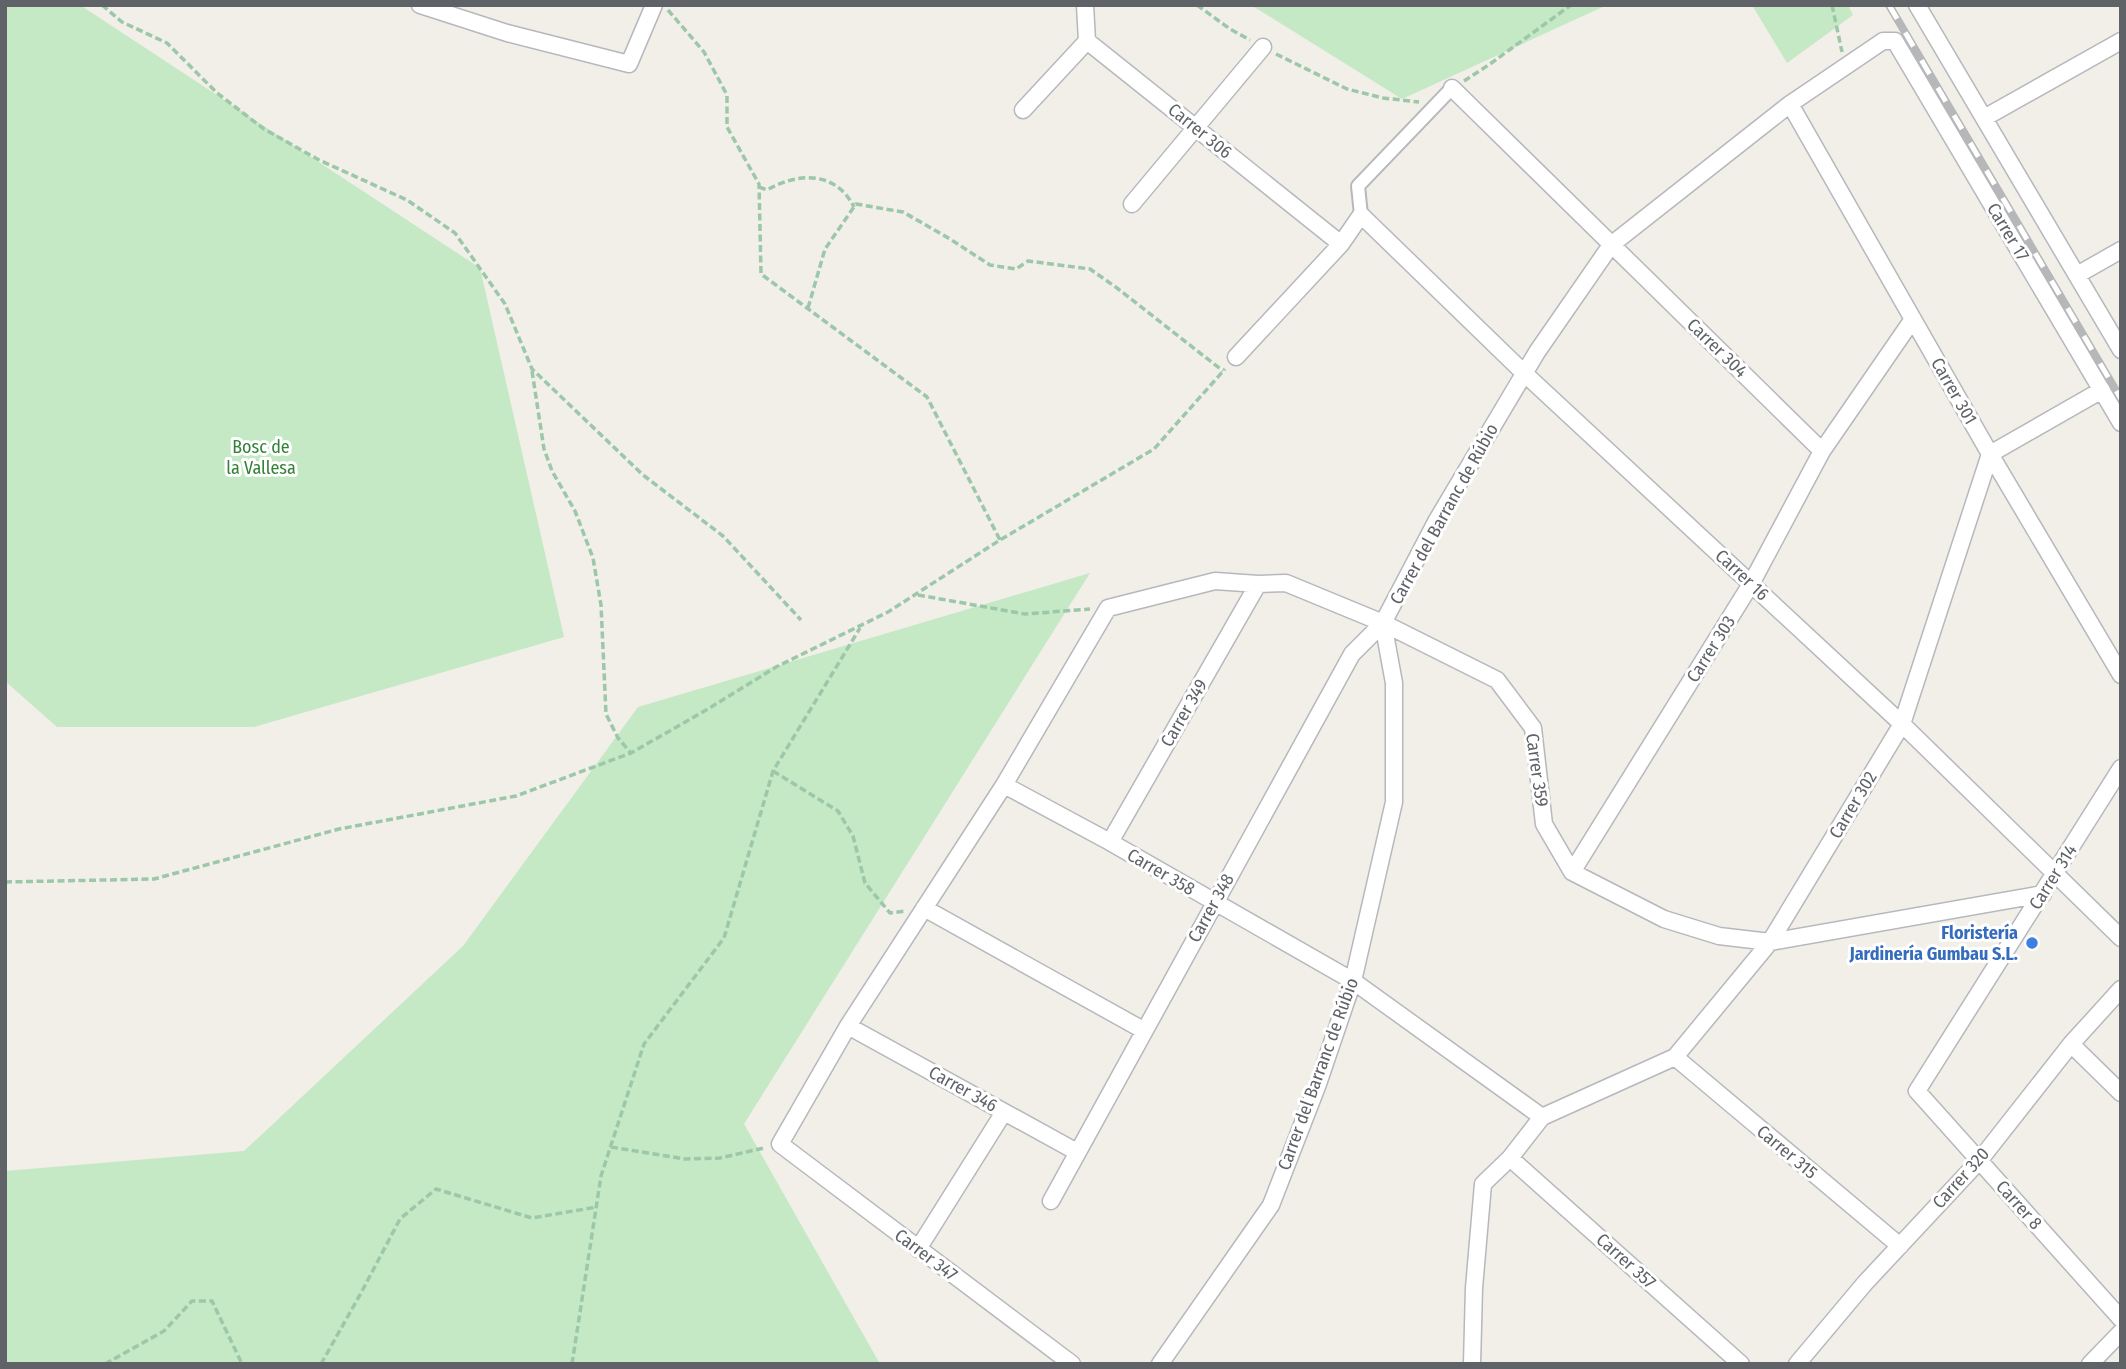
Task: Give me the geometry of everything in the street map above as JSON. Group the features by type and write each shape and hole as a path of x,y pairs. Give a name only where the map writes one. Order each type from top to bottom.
{"street":[{"path":"420,5 508,33 629,64 654,5"},
{"path":"1023,110 1087,41 1084,5"},
{"path":"1921,7 1983,118 2121,350"},
{"name":"Carrer 306","path":"1087,41 1341,244"},
{"name":"Carrer del Barranc de Rúbio","path":"1160,1364 1270,1205 1318,1084 1353,981 1394,802 1394,683 1383,623 1437,520 1524,373 1611,245 1790,104 1884,41 1895,41"},
{"name":"Carrer 17","path":"1895,41 2121,423"},
{"path":"1983,118 2121,41"},
{"path":"1132,204 1264,47"},
{"path":"1236,357 1341,244 1361,215 1358,186 1452,88"},
{"name":"Carrer 304","path":"1452,88 1822,451"},
{"name":"Carrer 301","path":"1790,104 1990,454 2121,675"},
{"name":"Carrer 16","path":"1361,215 1524,373 1902,724 2121,938"},
{"path":"2077,275 2121,250"},
{"name":"Carrer 303","path":"1573,872 1751,584 1822,451 1913,319"},
{"path":"1990,454 2102,390"},
{"name":"Carrer 302","path":"1472,1364 1474,1288 1483,1184 1510,1158 1542,1117 1675,1057 1770,942 1902,724 1990,454"},
{"name":"Carrer 359","path":"1108,607 1215,581 1286,583 1383,623 1497,680 1533,728 1544,824 1573,872"},
{"name":"Carrer 349","path":"1110,842 1258,584"},
{"path":"780,1144 848,1026 1004,785 1108,607"},
{"name":"Carrer 348","path":"1051,1201 1352,654 1383,623"},
{"name":"Carrer 314","path":"1917,1091 2121,768"},
{"name":"Carrer 358","path":"1004,785 1110,842 1353,981 1542,1117"},
{"path":"1573,872 1664,919 1719,936 1770,942 2043,894"},
{"path":"924,908 1143,1030"},
{"name":"Carrer 320","path":"1797,1364 1979,1161 2071,1044 2121,989"},
{"name":"Carrer 346","path":"848,1026 1077,1152"},
{"path":"2071,1044 2121,1093"},
{"name":"Carrer 315","path":"1675,1057 1900,1246"},
{"name":"Carrer 8","path":"1917,1091 2121,1319"},
{"path":"918,1250 1004,1112"},
{"name":"Carrer 347","path":"780,1144 1072,1364"},
{"name":"Carrer 357","path":"1510,1158 1741,1364"},
{"path":"2090,1364 2121,1332"}],"path":[{"path":"102,5 122,22 167,43 217,93 264,129 319,160 407,200 455,233 505,304 532,369 544,449 552,471 575,511 593,558 601,605 606,714 618,738 631,753"},
{"path":"664,5 704,52 727,95 727,127 759,187 761,274 927,397 1000,540"},
{"path":"1197,5 1230,29 1347,89 1383,99 1421,102"},
{"path":"1452,88 1571,5"},
{"path":"1832,5 1844,68"},
{"path":"759,187 767,190 782,181 811,176 847,194 854,207"},
{"path":"808,309 825,249 856,204 903,212 990,265 1016,269 1028,261 1090,269 1223,372"},
{"path":"5,882 154,879 340,829 516,796 631,753 776,667 860,628 1000,540 1154,449 1236,357"},
{"path":"532,369 643,475 723,536 801,620"},
{"path":"916,595 1025,614 1108,607"},
{"path":"572,1364 601,1176 644,1044 724,938 773,771 860,628"},
{"path":"773,771 838,811 853,836 864,883 890,913 924,908"},
{"path":"611,1147 685,1159 720,1158 780,1144"},
{"path":"321,1364 400,1219 436,1189 533,1218 597,1207"},
{"path":"105,1364 164,1331 192,1301 212,1301 242,1364"}],"green space":[{"name":"Bosc de la Vallesa","path":"5,5 80,5 480,268 564,637 254,727 57,727 5,681"},
{"path":"1251,5 1607,5 1402,99"},
{"path":"1752,5 1848,5 1853,15 1787,63"},
{"path":"1090,573 744,1124 880,1364 5,1364 5,1171 244,1151 463,946 638,707"}],"railway":[{"path":"1889,5 2121,399"}],"place":[{"name":"Floristería Jardinería Gumbau S.L.","path":"2032,943"}]}
